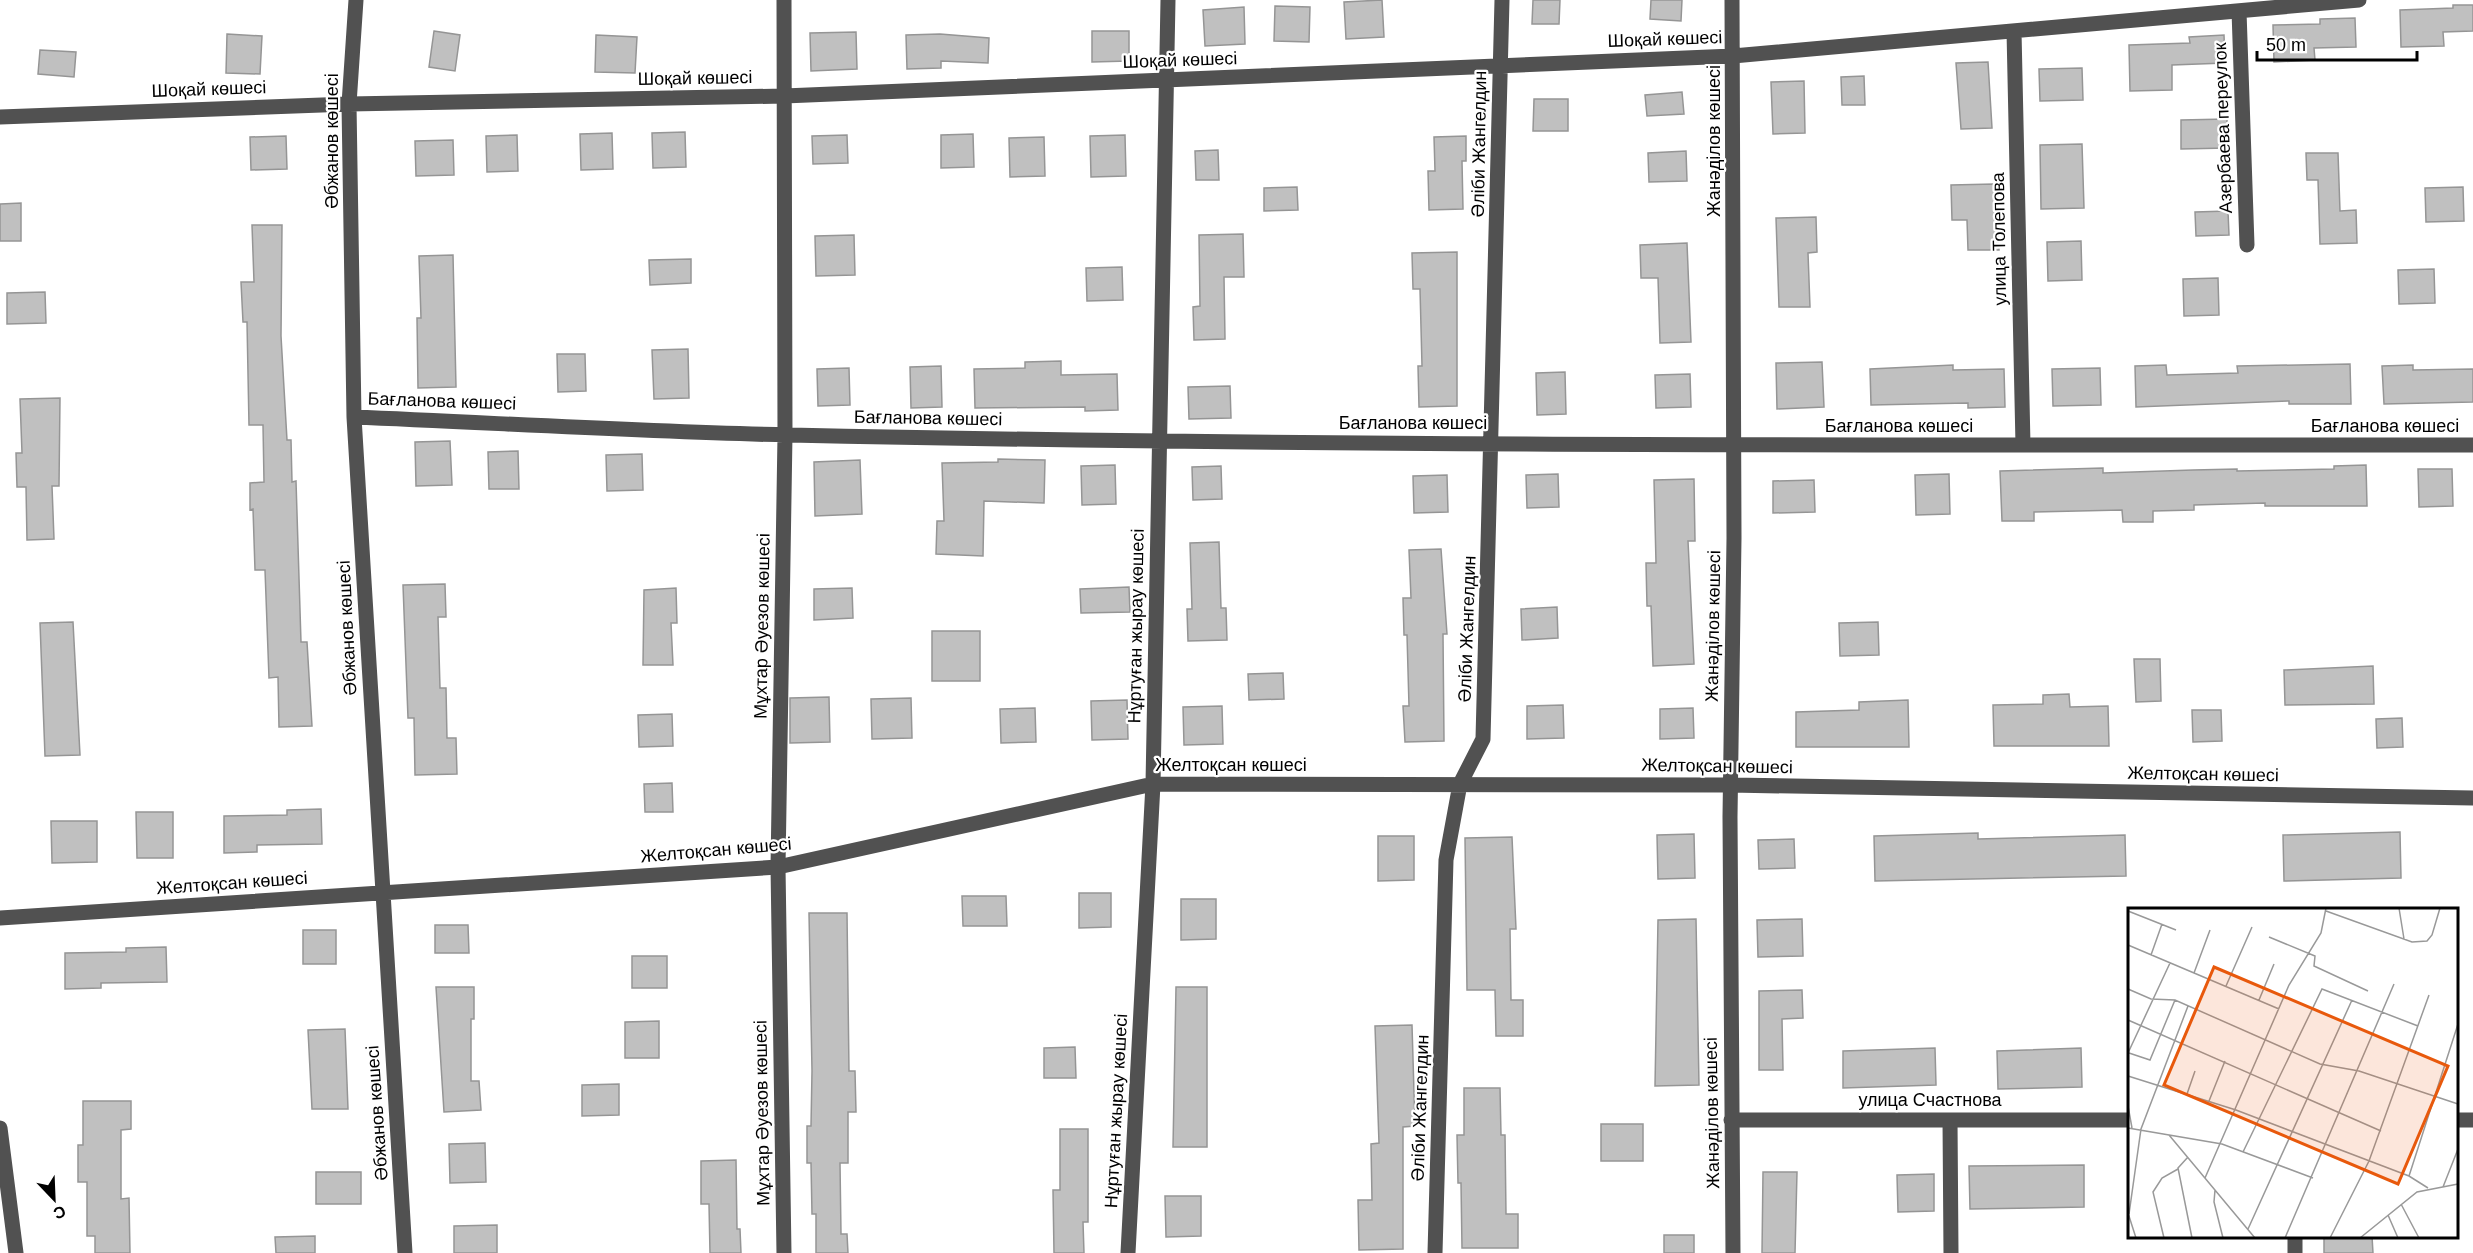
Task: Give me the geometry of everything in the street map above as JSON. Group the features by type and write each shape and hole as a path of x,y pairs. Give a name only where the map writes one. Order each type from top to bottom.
{"street":[{"name":"Әбжанов көшесі","path":"356,0 349,104 354,417 405,1253"},
{"name":"Мұхтар Әуезов көшесі","path":"784,0 785,435 778,867 784,1253"},
{"name":"Нұртуған жырау көшесі","path":"1128,1253 1153,784 1168,0"},
{"name":"Әліби Жангелдин","path":"1435,1253 1446,860 1460,784 1483,739 1502,0"},
{"name":"Жанәділов көшесі","path":"1732,0 1734,446 1730,785 1733,1253"},
{"name":"Шоқай көшесі","path":"0,117 349,104 784,96 1733,56 2359,0"},
{"name":"Азербаева переулок","path":"2239,11 2247,245"},
{"name":"улица Толепова","path":"2014,31 2023,445"},
{"name":"Бағланова көшесі","path":"354,417 785,435 1158,440 1734,446 2473,445"},
{"name":"Желтоқсан көшесі","path":"0,918 778,867 1153,784 1730,785 2473,798"},
{"name":"улица Счастнова","path":"1731,1120 2128,1120"},
{"path":"1950,1120 1951,1253"},
{"path":"0,1128 16,1253"}],"building":[{"path":"1382,0 1384,37 1346,39 1344,2"},
{"path":"1533,0 1560,0 1559,24 1532,24"},
{"path":"1651,0 1682,0 1681,21 1650,19"},
{"path":"2453,5 2473,5 2473,31 2443,32 2444,46 2401,47 2400,10 2453,8"},
{"path":"1275,6 1310,7 1309,42 1274,41"},
{"path":"1244,7 1245,44 1205,46 1203,10"},
{"path":"2355,18 2356,47 2314,48 2315,60 2274,62 2273,25 2320,24 2320,19"},
{"path":"434,31 460,35 455,71 429,67"},
{"path":"1092,31 1129,31 1129,61 1092,62"},
{"path":"856,32 857,69 811,71 810,33"},
{"path":"227,34 262,36 260,74 226,73"},
{"path":"940,34 989,38 988,63 941,61 941,68 907,69 906,35"},
{"path":"596,35 637,37 635,73 595,72"},
{"path":"2224,35 2225,63 2172,65 2172,90 2130,91 2129,45 2190,43 2189,37"},
{"path":"40,50 76,52 74,77 38,74"},
{"path":"1988,62 1992,128 1961,129 1956,63"},
{"path":"2082,68 2083,100 2040,101 2039,69"},
{"path":"1864,76 1865,105 1842,105 1841,77"},
{"path":"1804,81 1805,133 1773,134 1771,82"},
{"path":"1682,92 1684,114 1647,116 1645,95"},
{"path":"1534,99 1568,99 1568,131 1533,131"},
{"path":"2227,119 2227,148 2181,149 2181,120"},
{"path":"685,132 686,167 653,168 652,133"},
{"path":"612,133 613,169 581,170 580,134"},
{"path":"973,134 974,167 941,168 941,135"},
{"path":"517,135 518,171 487,172 486,136"},
{"path":"847,135 848,163 813,164 812,136"},
{"path":"1125,135 1126,176 1091,177 1090,136"},
{"path":"286,136 287,169 251,170 250,137"},
{"path":"1466,136 1466,161 1462,161 1463,209 1429,210 1428,171 1435,171 1434,137"},
{"path":"1044,137 1045,176 1010,177 1009,138"},
{"path":"453,140 454,175 416,176 415,141"},
{"path":"2082,144 2084,208 2041,209 2040,145"},
{"path":"1218,150 1219,180 1196,180 1195,151"},
{"path":"1686,151 1687,181 1649,182 1648,153"},
{"path":"2306,153 2338,153 2340,211 2356,210 2357,243 2320,244 2318,180 2307,180"},
{"path":"1994,184 1995,229 1998,229 1999,250 1968,250 1967,220 1952,220 1951,185"},
{"path":"1297,187 1298,210 1264,211 1264,188"},
{"path":"2463,187 2464,221 2426,222 2425,188"},
{"path":"21,203 21,241 0,241 0,204"},
{"path":"2228,211 2229,235 2196,236 2195,212"},
{"path":"1816,217 1817,252 1808,253 1810,307 1779,307 1776,218"},
{"path":"252,225 282,225 281,336 287,440 291,440 292,482 296,481 301,642 307,642 312,726 279,727 278,677 269,678 265,570 255,570 250,483 264,482 263,425 249,425 247,322 243,322 241,282 254,282"},
{"path":"1243,234 1244,277 1224,277 1225,339 1194,340 1193,307 1200,306 1199,235"},
{"path":"854,235 855,275 816,276 815,236"},
{"path":"2081,241 2082,280 2048,281 2047,242"},
{"path":"1687,243 1691,342 1660,343 1658,278 1641,278 1640,245"},
{"path":"1457,252 1457,406 1419,407 1418,366 1422,366 1420,289 1413,289 1412,253"},
{"path":"453,255 456,387 418,388 417,318 421,318 419,256"},
{"path":"691,259 691,283 650,285 649,260"},
{"path":"1122,267 1123,300 1087,301 1086,268"},
{"path":"2434,269 2435,303 2399,304 2398,270"},
{"path":"2218,278 2219,315 2184,316 2183,279"},
{"path":"45,292 46,323 7,324 7,293"},
{"path":"688,349 689,398 654,399 652,350"},
{"path":"557,354 585,354 586,391 558,392"},
{"path":"1061,361 1061,375 1117,374 1118,410 1085,411 1085,407 975,408 974,369 1025,368 1025,362"},
{"path":"1822,362 1824,407 1777,409 1776,363"},
{"path":"2350,364 2351,404 2289,404 2289,401 2136,407 2135,366 2166,365 2167,375 2238,373 2237,366"},
{"path":"1953,365 1953,370 2004,369 2005,407 1968,408 1968,403 1871,405 1870,369"},
{"path":"2413,365 2413,370 2473,369 2473,402 2384,404 2382,366"},
{"path":"941,366 942,407 911,408 910,367"},
{"path":"849,368 850,405 818,406 817,369"},
{"path":"2100,368 2101,405 2053,406 2052,369"},
{"path":"1565,372 1566,414 1537,415 1536,373"},
{"path":"1690,374 1691,407 1656,408 1655,375"},
{"path":"1230,386 1231,418 1189,419 1188,387"},
{"path":"60,398 59,486 52,486 54,539 27,540 26,487 17,487 16,453 22,453 20,399"},
{"path":"450,441 452,485 416,486 415,442"},
{"path":"518,451 519,489 489,489 488,452"},
{"path":"642,454 643,490 607,491 606,455"},
{"path":"998,459 1045,460 1044,503 984,501 983,556 936,554 937,521 944,521 942,463 998,462"},
{"path":"860,460 862,514 815,516 814,462"},
{"path":"1115,465 1116,504 1082,505 1081,466"},
{"path":"2366,465 2367,506 2265,506 2265,503 2194,505 2194,510 2153,511 2153,522 2123,522 2122,510 2034,512 2034,521 2002,521 2000,471 2103,468 2103,473 2237,469 2237,471 2334,469 2334,466"},
{"path":"1221,466 1222,499 1193,500 1192,467"},
{"path":"2418,469 2452,469 2453,506 2419,507"},
{"path":"1558,474 1559,507 1527,508 1526,475"},
{"path":"1949,474 1950,514 1916,515 1915,475"},
{"path":"1447,475 1448,512 1414,513 1413,476"},
{"path":"1694,479 1695,541 1688,541 1694,664 1653,666 1651,606 1647,606 1646,563 1656,563 1654,480"},
{"path":"1814,480 1815,512 1773,513 1773,481"},
{"path":"1219,542 1221,608 1226,608 1227,640 1188,641 1187,609 1192,609 1190,543"},
{"path":"1441,549 1447,634 1443,634 1444,741 1405,742 1403,706 1409,706 1407,635 1404,635 1403,598 1411,598 1409,550"},
{"path":"445,584 446,617 438,617 440,688 446,688 447,738 456,738 457,774 415,775 414,718 408,718 403,585"},
{"path":"1129,587 1130,612 1081,613 1080,589"},
{"path":"676,588 677,623 671,623 673,665 643,665 644,590"},
{"path":"852,588 853,618 814,620 814,589"},
{"path":"1557,607 1558,638 1522,640 1521,609"},
{"path":"73,622 80,755 45,756 40,623"},
{"path":"1878,622 1879,655 1840,656 1839,623"},
{"path":"932,631 980,631 980,681 932,681"},
{"path":"2134,659 2160,659 2161,701 2136,702"},
{"path":"2373,666 2374,704 2285,705 2284,670"},
{"path":"1283,673 1284,699 1249,700 1248,674"},
{"path":"2069,694 2070,707 2108,706 2109,746 1994,746 1993,705 2043,704 2043,695"},
{"path":"829,697 830,742 790,743 790,698"},
{"path":"911,698 912,738 872,739 871,699"},
{"path":"1127,700 1128,739 1092,740 1091,701"},
{"path":"1908,700 1909,747 1796,747 1796,712 1859,710 1859,702"},
{"path":"1563,705 1564,738 1527,739 1527,706"},
{"path":"1222,706 1223,744 1184,745 1183,707"},
{"path":"1035,708 1036,742 1001,743 1000,709"},
{"path":"1693,708 1694,738 1660,739 1660,709"},
{"path":"2192,710 2221,710 2222,741 2193,742"},
{"path":"672,714 673,746 639,747 638,715"},
{"path":"2402,718 2403,747 2377,748 2376,719"},
{"path":"672,783 673,812 645,812 644,784"},
{"path":"321,809 322,844 257,845 257,852 224,853 224,816 287,815 287,810"},
{"path":"136,812 173,812 173,858 137,858"},
{"path":"51,821 97,821 97,862 52,863"},
{"path":"2400,832 2401,878 2284,881 2283,835"},
{"path":"1978,833 1978,839 2125,835 2126,876 1875,881 1874,836"},
{"path":"1694,834 1695,878 1658,879 1657,835"},
{"path":"1378,836 1414,836 1414,880 1378,881"},
{"path":"1512,837 1516,929 1510,929 1511,1000 1523,1000 1523,1036 1496,1036 1495,990 1467,990 1465,838"},
{"path":"1794,839 1795,868 1759,869 1758,840"},
{"path":"1079,893 1111,893 1111,927 1079,928"},
{"path":"962,896 1006,896 1007,926 963,926"},
{"path":"1181,899 1216,899 1216,939 1181,940"},
{"path":"809,913 847,913 849,1071 855,1071 856,1112 848,1112 848,1163 840,1163 841,1234 847,1234 848,1253 816,1253 816,1214 812,1214 811,1163 807,1163 807,1126 811,1126 812,1071"},
{"path":"1696,919 1699,1085 1655,1086 1658,920"},
{"path":"1802,919 1803,956 1758,957 1757,920"},
{"path":"435,925 468,925 469,953 435,953"},
{"path":"303,930 336,930 336,964 303,964"},
{"path":"166,947 167,982 101,983 101,988 65,989 65,953 126,952 126,948"},
{"path":"632,956 667,956 667,988 632,988"},
{"path":"436,987 474,987 474,1019 471,1019 471,1081 479,1081 481,1110 444,1112"},
{"path":"1176,987 1207,987 1207,1147 1173,1147"},
{"path":"1802,990 1803,1018 1782,1019 1783,1070 1759,1070 1759,991"},
{"path":"659,1021 659,1058 625,1058 625,1022"},
{"path":"1412,1025 1415,1126 1403,1127 1403,1249 1359,1250 1358,1200 1372,1200 1371,1144 1379,1143 1375,1026"},
{"path":"345,1029 348,1109 312,1109 308,1030"},
{"path":"1075,1047 1076,1078 1044,1078 1044,1048"},
{"path":"1935,1048 1936,1085 1843,1088 1843,1051"},
{"path":"2081,1048 2082,1087 1998,1089 1997,1051"},
{"path":"619,1084 619,1115 582,1116 582,1085"},
{"path":"1464,1088 1500,1088 1501,1135 1505,1135 1506,1214 1518,1214 1518,1248 1462,1248 1461,1183 1458,1183 1457,1135 1464,1135"},
{"path":"83,1101 131,1101 131,1129 121,1130 121,1199 129,1198 130,1253 95,1253 95,1236 87,1236 87,1182 78,1182 78,1145 83,1145"},
{"path":"1601,1124 1643,1124 1643,1161 1601,1161"},
{"path":"1060,1129 1088,1129 1088,1222 1083,1222 1084,1253 1054,1253 1053,1190 1060,1190"},
{"path":"485,1143 486,1182 450,1183 449,1144"},
{"path":"736,1160 737,1229 740,1229 741,1253 710,1253 709,1204 701,1204 701,1161"},
{"path":"2084,1165 2084,1207 1970,1209 1969,1166"},
{"path":"316,1172 361,1172 361,1204 316,1204"},
{"path":"1763,1172 1797,1172 1795,1253 1762,1253"},
{"path":"1934,1174 1934,1211 1898,1212 1897,1175"},
{"path":"1165,1196 1201,1196 1201,1236 1166,1237"},
{"path":"497,1225 497,1253 454,1253 454,1226"},
{"path":"1664,1235 1694,1235 1694,1253 1664,1253"},
{"path":"315,1236 315,1253 276,1253 275,1237"},
{"path":"2324,1238 2372,1238 2373,1253 2324,1253"}]}
